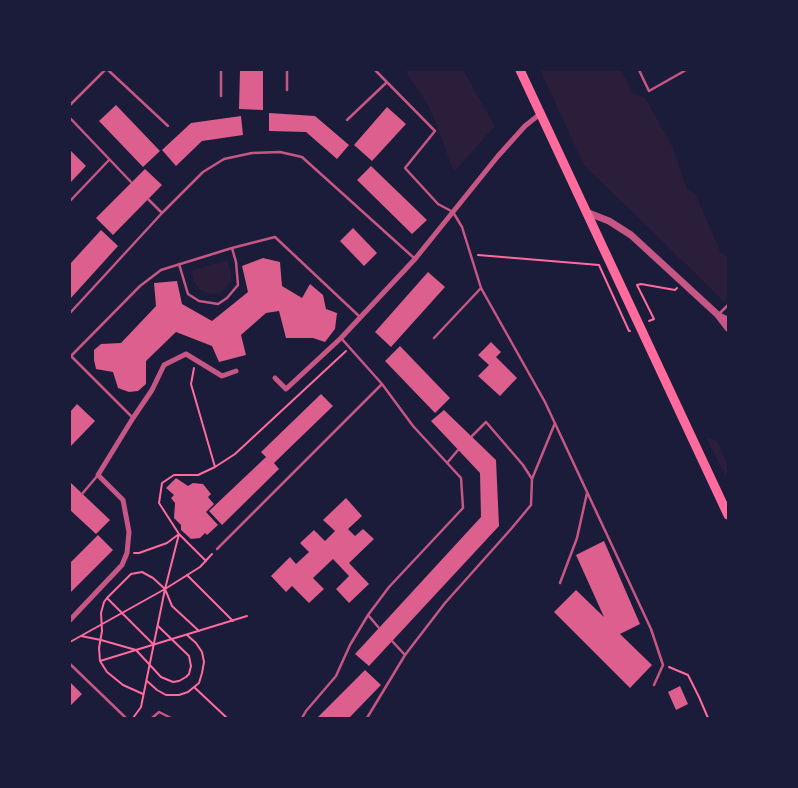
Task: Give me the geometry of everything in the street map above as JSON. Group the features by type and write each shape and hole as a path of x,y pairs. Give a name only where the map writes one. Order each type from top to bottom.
{"main road":[{"path":"520,70 728,515"}],"street":[{"path":"275,378 286,389 341,338 415,259 519,132 540,114"},
{"path":"586,212 609,221 631,235 718,315 728,328"},
{"path":"718,315 728,318"},
{"path":"70,620 122,565 127,553 129,532 123,500 98,475 152,390 164,365 186,354 222,376 236,371"}],"lane":[{"path":"70,105 106,70 168,126"},
{"path":"221,70 221,96"},
{"path":"287,70 287,90"},
{"path":"375,70 435,131 405,168 438,204 453,212 462,227 480,288 545,402 651,629 663,665 654,685"},
{"path":"639,70 649,91 686,70"},
{"path":"347,120 386,82"},
{"path":"70,118 131,182"},
{"path":"70,313 162,213 203,172 224,159 252,153 280,152 302,158 415,259"},
{"path":"70,201 109,160"},
{"path":"148,199 162,213"},
{"path":"133,418 71,355 140,286 161,270 275,237 360,317"},
{"path":"179,264 188,294 199,301 218,304 227,298 238,285 236,262 232,248"},
{"path":"434,338 480,288"},
{"path":"718,315 728,305"},
{"path":"302,718 336,676 350,645 368,615 389,587 463,508 462,478 413,426 382,384 341,338"},
{"path":"217,549 382,384"},
{"path":"472,436 486,422 523,464 532,479"},
{"path":"367,718 405,655 445,603 531,505 532,479 555,424"},
{"path":"447,462 458,450"},
{"path":"82,494 98,475"},
{"path":"560,583 577,538 587,491"},
{"path":"368,615 379,628"},
{"path":"392,641 405,655"},
{"path":"70,664 126,718"},
{"path":"152,718 159,712 172,718"}],"path":[{"path":"470,255 599,265 629,331 633,329"},
{"path":"649,321 654,319 637,285 641,284 675,290 677,288"},
{"path":"206,561 179,534 159,503 162,483 174,475 198,475 235,454 350,347"},
{"path":"196,360 191,384 215,467"},
{"path":"127,553 139,553 167,543 179,534"},
{"path":"133,718 141,707 144,695 165,589 179,534"},
{"path":"70,642 165,589 200,567 217,549"},
{"path":"144,695 123,684 107,672 100,661 101,614 107,598 131,574 142,572 153,578 165,589 172,606 199,631"},
{"path":"187,575 233,621"},
{"path":"107,598 154,645"},
{"path":"100,661 247,616"},
{"path":"81,636 136,650 161,677 172,682 180,681 189,674 191,666 189,656 158,626"},
{"path":"147,681 166,695 179,695 188,692 199,683 204,662 202,652 187,635"},
{"path":"663,665 688,675 708,718"},
{"path":"194,687 227,718"}],"shaded area":[{"path":"405,70 463,70 495,126 454,172 430,108"},
{"path":"540,70 621,70 633,93 645,98 672,146 687,189 696,195 721,253 728,257 728,298 724,302 584,165"},
{"path":"227,260 231,272 231,281 226,288 220,293 211,294 200,290 194,282 191,271"},
{"path":"706,437 717,441 728,466 726,477"}],"building":[{"path":"240,70 263,70 263,110 239,109"},
{"path":"116,105 160,151 143,167 99,121"},
{"path":"387,107 406,124 372,161 354,145"},
{"path":"269,113 315,116 349,145 337,159 306,132 269,131"},
{"path":"241,116 243,135 202,141 176,166 162,150 191,123"},
{"path":"70,150 86,166 70,183"},
{"path":"371,166 427,220 412,234 357,180"},
{"path":"145,169 162,185 113,235 96,218"},
{"path":"353,228 377,253 364,266 340,241"},
{"path":"101,230 118,246 70,299 70,264"},
{"path":"263,258 280,262 282,286 302,298 310,284 323,295 326,309 337,313 335,329 325,342 313,338 286,338 279,311 266,313 241,335 246,355 219,362 212,346 176,332 146,361 146,384 138,391 129,392 118,388 113,372 96,369 94,350 101,344 121,343 156,306 154,283 177,281 182,304 212,321 248,292 242,266"},
{"path":"428,272 445,287 391,347 375,332"},
{"path":"491,342 501,352 496,357 517,378 500,396 478,376 489,365 478,355"},
{"path":"400,346 450,398 435,413 385,361"},
{"path":"321,394 333,406 274,463 279,469 222,525 209,511 266,457 261,452"},
{"path":"77,404 95,421 70,447 70,412"},
{"path":"444,410 496,460 499,526 369,666 355,654 481,517 480,473 431,421"},
{"path":"176,478 188,486 193,483 203,484 211,494 208,497 214,504 206,512 218,525 207,535 205,533 200,538 191,539 181,530 181,525 174,518 175,503 171,498 174,495 166,488"},
{"path":"70,482 110,520 96,534 70,510"},
{"path":"346,498 362,516 348,529 355,536 363,529 374,539 349,563 369,584 349,603 336,589 349,576 333,559 313,578 324,589 309,603 292,586 286,592 271,576 290,557 296,564 309,552 300,543 314,530 325,541 335,531 323,520"},
{"path":"98,535 113,550 70,593 70,563"},
{"path":"604,541 640,624 620,634 652,665 630,688 554,612 576,590 604,617 576,555"},
{"path":"365,670 381,685 349,718 317,718"},
{"path":"70,682 82,694 70,706"},
{"path":"680,686 688,704 676,710 668,692"}]}
